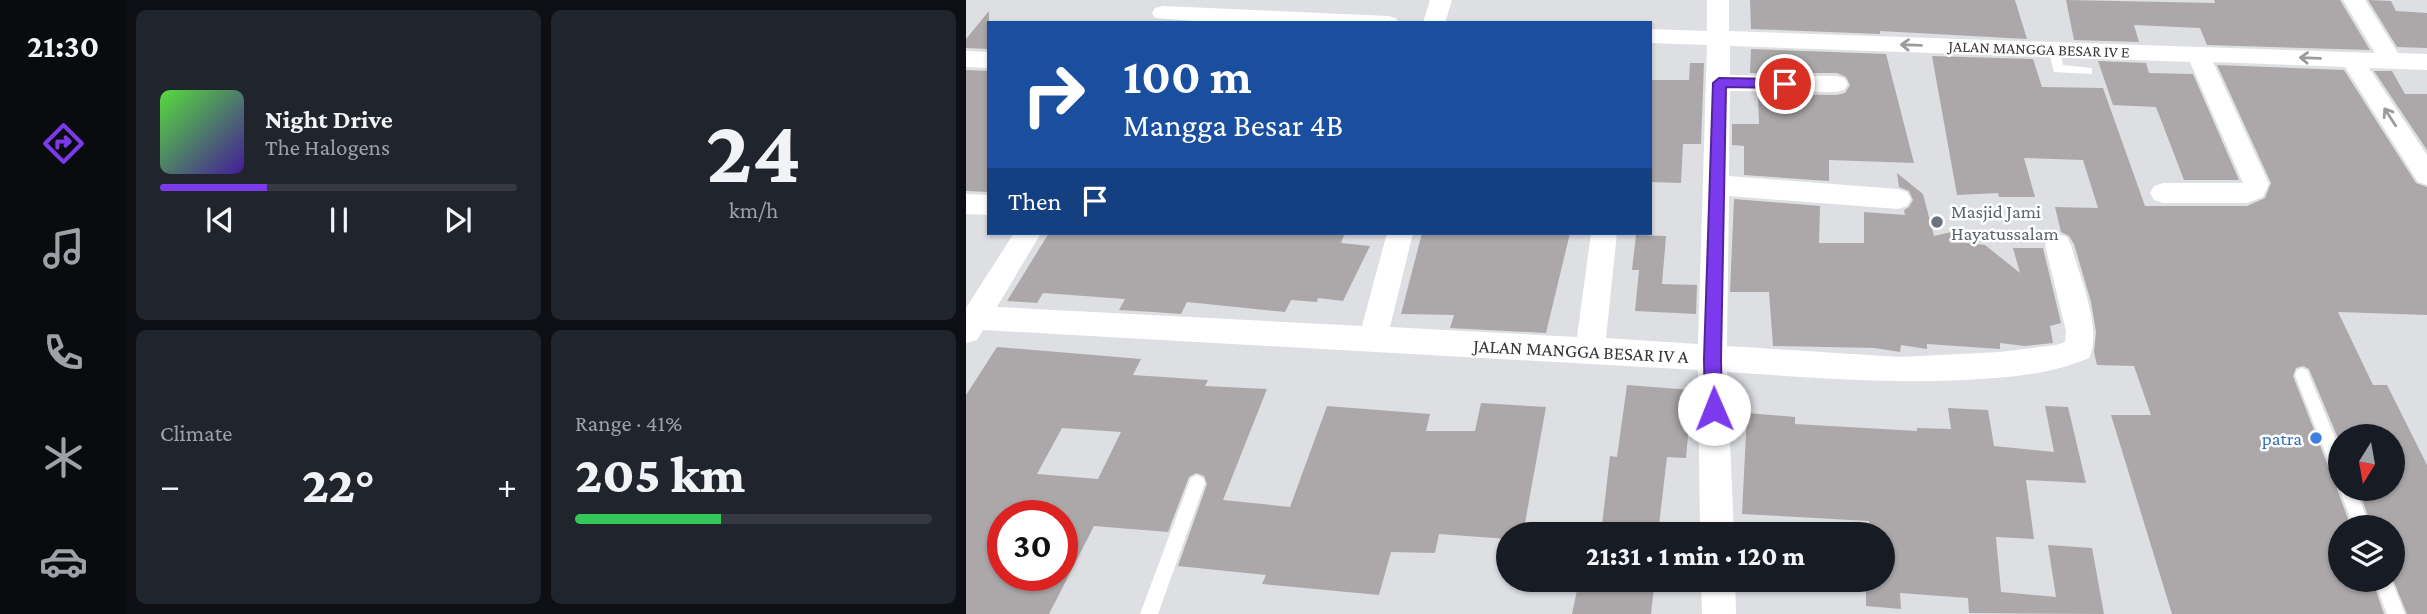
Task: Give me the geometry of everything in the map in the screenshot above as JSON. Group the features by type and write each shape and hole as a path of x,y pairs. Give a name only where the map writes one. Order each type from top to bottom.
{"street":[{"path":"1435,21 1441,0"},
{"path":"1717,522 1712,359 1719,83 1718,0"},
{"path":"2354,0 2391,61"},
{"path":"1163,12 1347,21"},
{"name":"JALAN MANGGA BESAR IV E","path":"1652,36 2427,62"},
{"path":"2163,193 2247,193 2254,190 2256,184 2198,54"},
{"path":"966,59 987,60"},
{"path":"2352,60 2427,174"},
{"path":"1719,83 1836,84"},
{"path":"1716,185 1898,200"},
{"path":"966,204 987,205"},
{"path":"971,325 1027,235"},
{"path":"1375,331 1399,235"},
{"path":"1590,350 1604,235"},
{"name":"JALAN MANGGA BESAR IV A","path":"971,325 1375,331 1590,350 1900,370 2000,365 2057,358 2075,353 2079,349 2080,331 2058,246"},
{"path":"1718,592 1719,614"}],"lane":[{"path":"2054,49 2058,69 2088,71"},
{"path":"2302,375 2328,440"},
{"path":"1149,614 1197,483"},
{"path":"2387,592 2396,614"}],"building":[{"path":"1750,0 2015,0 2027,39 1880,31 1880,34 1751,29"},
{"path":"2066,0 2215,3 2214,0 2340,0 2370,50 2207,45 2200,28 2134,25 2139,42 2074,40"},
{"path":"2368,0 2391,1 2396,11 2427,13 2427,48 2397,47"},
{"path":"989,11 987,49 966,48 966,39"},
{"path":"1751,49 1886,54 1914,163 1829,160 1829,181 1744,175 1744,146 1732,145 1732,124 1759,124 1758,94 1836,95 1845,93 1850,85 1846,77 1837,73 1750,73"},
{"path":"1932,56 2033,59 2042,87 2103,88 2145,206 2247,206 2265,198 2271,183 2217,65 2344,70 2416,183 2427,187 2427,315 2338,312 2373,385 2387,385 2427,465 2427,614 2407,614 2398,592 2405,592 2405,515 2368,515 2363,501 2405,501 2405,424 2332,424 2309,369 2303,366 2296,368 2293,376 2328,466 2328,501 2341,501 2347,515 2328,515 2328,592 2376,592 2384,614 2172,614 2111,415 2151,415 2134,366 2097,365 2094,352 2096,332 2091,302 2074,244 2069,236 2061,232 2055,207 2098,208 2083,160 2024,158 2035,197 1999,197 1998,193 1957,195"},
{"path":"2098,61 2146,63 2149,73 2193,74 2239,180 2184,180 2156,107 2113,105"},
{"path":"1690,63 1704,63 1701,144 1683,144 1681,183 1652,182 1652,80 1689,80"},
{"path":"966,70 987,71 987,192 966,191"},
{"path":"2374,71 2392,71 2405,94 2427,94 2427,150"},
{"path":"1897,173 1923,194 1934,236 1960,230 1951,241 1985,245 2020,273 2013,248 2043,248 2061,323 2050,326 2053,343 2025,346 2000,343 2000,349 1927,344 1927,349 1901,345 1900,352 1875,348 1773,346 1769,292 1730,292 1734,199 1820,206 1819,243 1864,243 1864,212 1905,215 1904,210 1913,200 1909,191 1899,187"},
{"path":"1048,235 1344,235 1341,243 1370,246 1343,301 1318,298 1317,302 1291,300 1285,312 1187,302 1181,314 1119,310 1125,299 1043,293 1037,303 1007,301"},
{"path":"1421,235 1570,235 1546,333 1450,328 1454,315 1401,314"},
{"path":"1636,235 1666,236 1662,284 1697,285 1696,314 1635,311 1639,270 1632,270"},
{"path":"997,347 1141,359 1133,375 1208,380 1205,386 1267,389 1223,500 1290,507 1327,406 1430,414 1426,431 1475,431 1481,403 1546,407 1525,522 1496,522 1496,538 1439,534 1435,553 1391,552 1379,595 1262,584 1266,575 1178,566 1207,484 1204,476 1196,473 1189,477 1168,532 1094,526 1078,557 1078,500 987,500 987,591 1061,591 1049,614 966,614 966,395","holes":["1062,428 1121,432 1098,479 1037,474"]},
{"path":"1627,385 1692,390 1686,458 1667,457 1659,522 1602,522 1610,456 1617,457"},
{"path":"2045,406 2068,407 2086,483 2026,480 2034,539 1996,537 2001,592 2056,597 2048,545 2092,548 2104,614 1969,613 1968,598 1900,593 1901,609 1866,606 1866,592 1895,592 1895,522 1742,514 1747,413 1795,417 1795,424 1917,431 1917,428 1951,429 1948,408 1988,410 1994,446 2054,452"},
{"path":"1577,592 1654,592 1651,614 1572,614"}],"place":[{"name":"Masjid Jami Hayatussalam","path":"1937,222"},
{"name":"patra","path":"2316,438"}],"route":[{"path":"1714,409 1712,359 1719,83 1785,84"}]}
